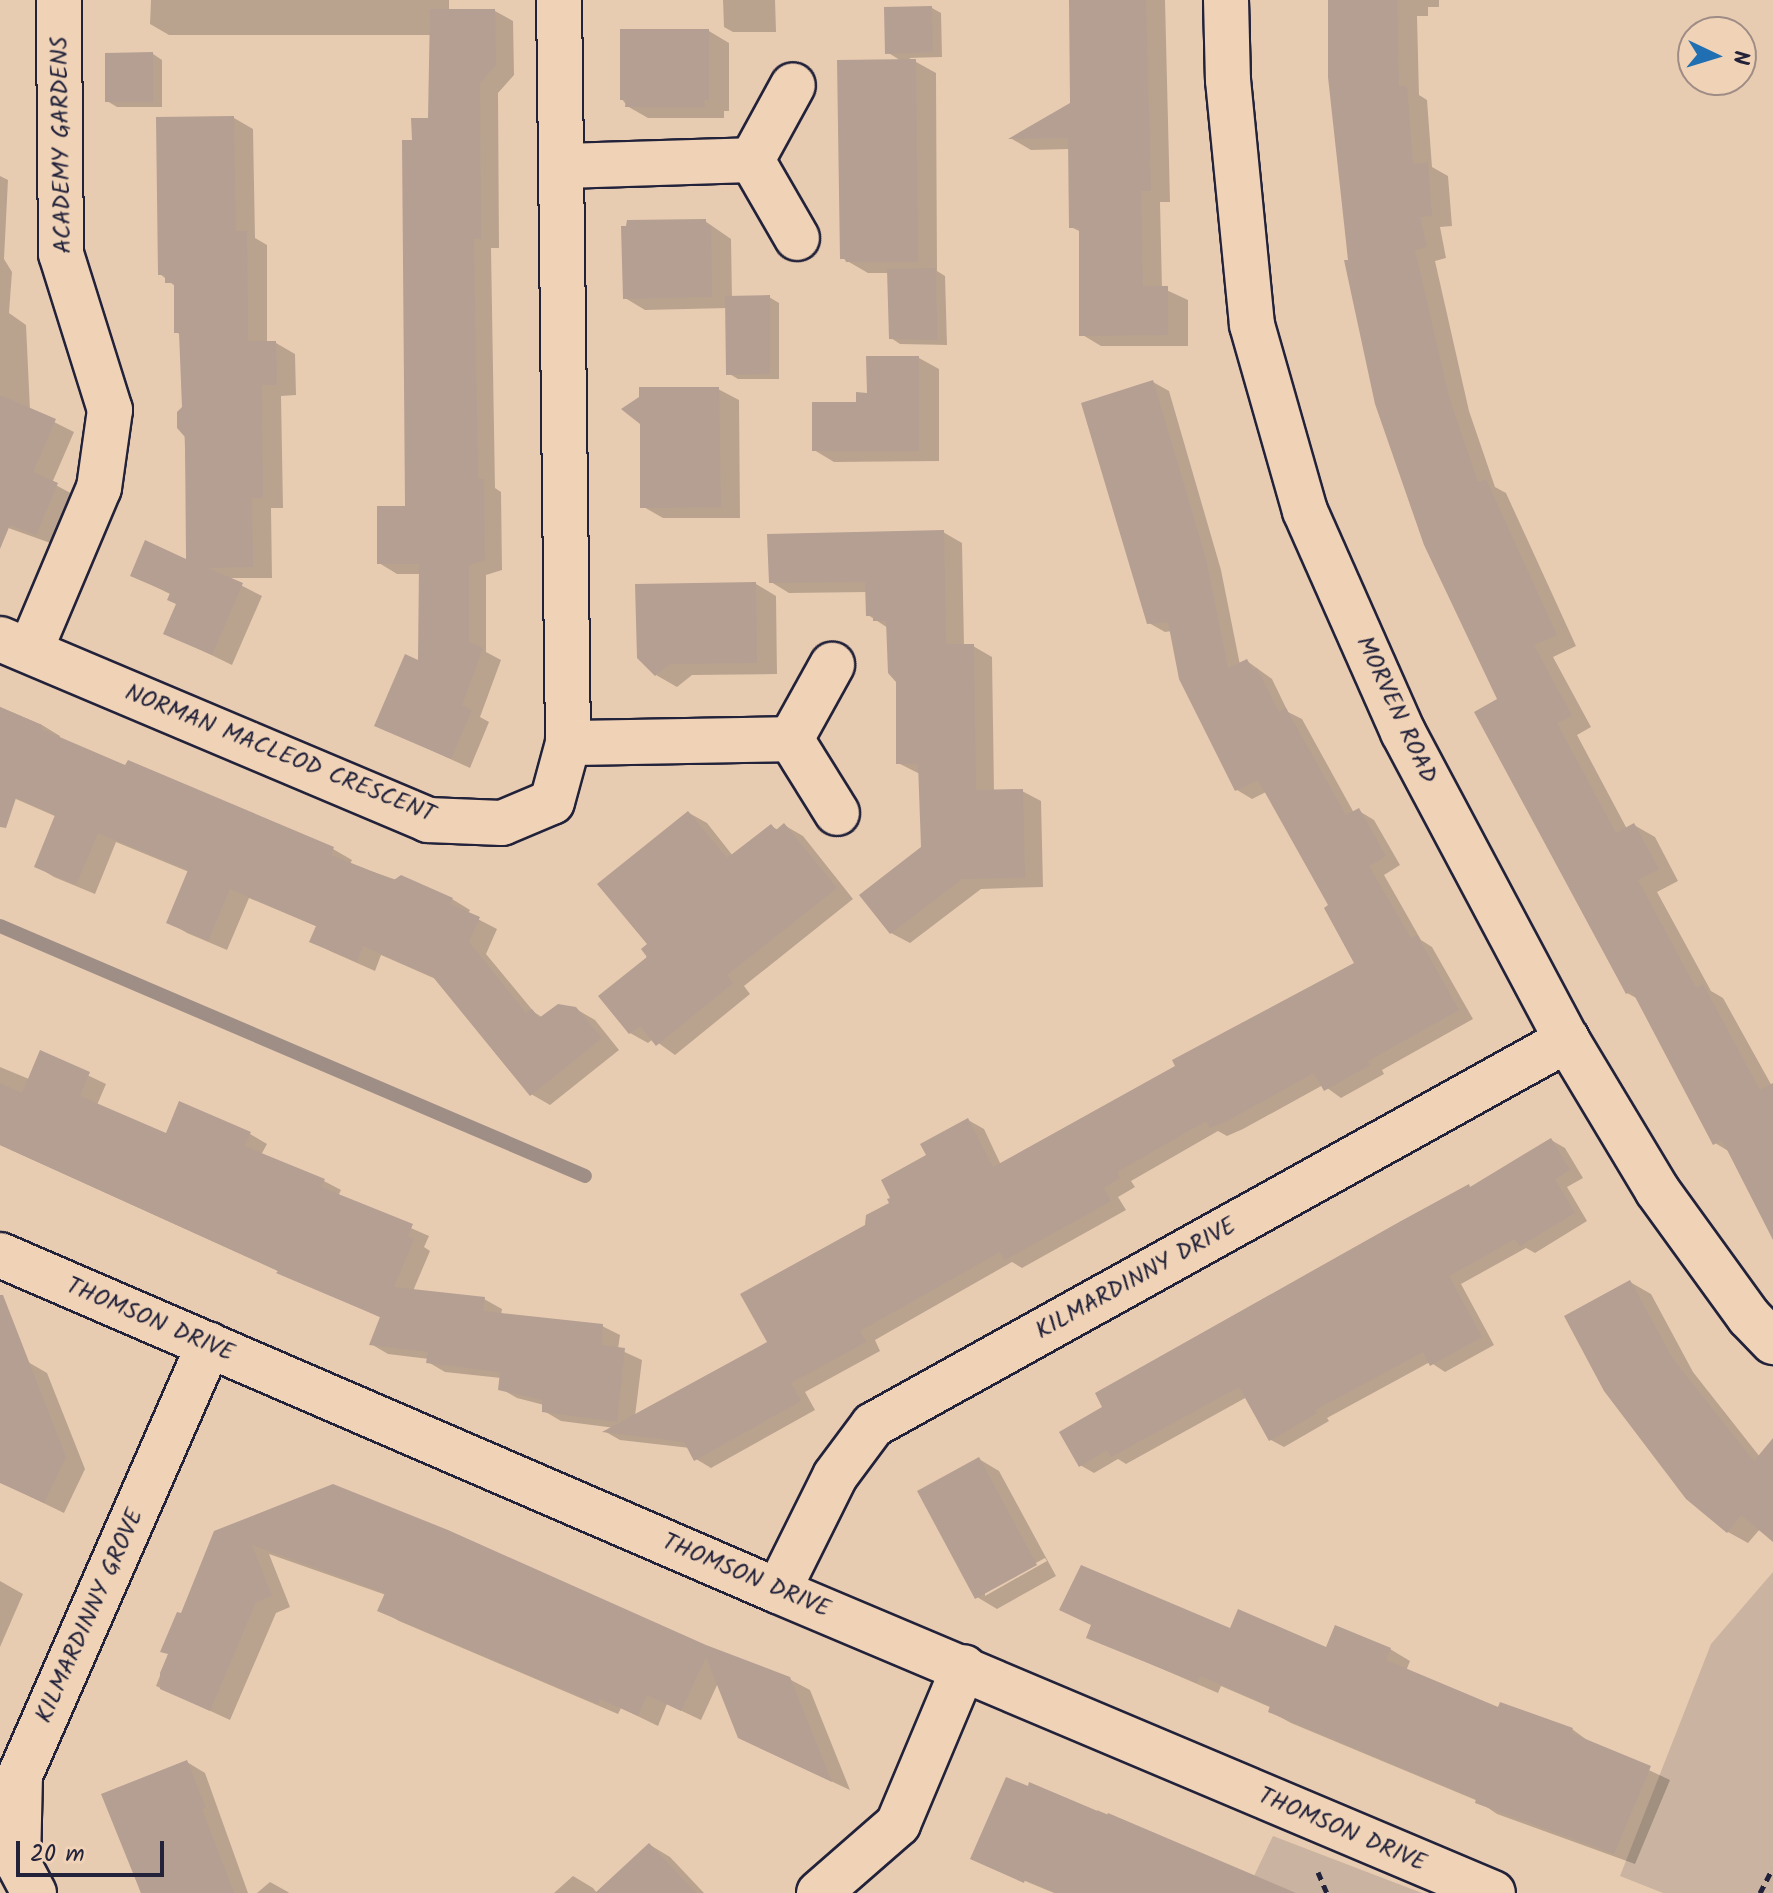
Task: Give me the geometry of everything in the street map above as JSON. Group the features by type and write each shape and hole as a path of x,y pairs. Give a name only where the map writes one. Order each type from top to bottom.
{"street":[{"name":"ACADEMY GARDENS","path":"15,645 99,488 110,410 61,254 59,0"},
{"name":"NORMAN MACLEOD CRESCENT","path":"15,645 428,820 502,823 552,802 568,743 559,0"},
{"name":"MORVEN ROAD","path":"1226,0 1228,80 1252,325 1305,511 1403,732 1567,1040 1657,1190 1749,1317 1773,1342"},
{"path":"752,160 793,85"},
{"path":"563,166 752,160"},
{"path":"752,160 797,238"},
{"path":"791,739 832,665"},
{"path":"568,743 791,739"},
{"path":"791,739 837,813"},
{"name":"KILMARDINNY DRIVE","path":"778,1591 835,1476 873,1425 1567,1040"},
{"name":"THOMSON DRIVE","path":"0,1255 778,1591 1493,1893"},
{"name":"KILMARDINNY GROVE","path":"34,1893 18,1863 20,1775 209,1345"},
{"path":"819,1893 898,1824 964,1667"}],"path":[{"path":"1760,1893 1773,1868"}],"shaded area":[{"path":"1773,1572 1773,1893 1663,1893 1620,1876 1711,1644"},
{"path":"1273,1836 1422,1893 1246,1893"}],"building":[{"path":"1069,0 1146,0 1151,191 1141,191 1143,286 1168,286 1168,335 1079,336 1079,228 1069,228 1068,138 1008,139 1070,103"},
{"path":"1328,0 1397,0 1399,86 1407,86 1413,164 1428,162 1432,216 1420,217 1427,247 1415,250 1449,397 1478,482 1486,479 1557,635 1534,645 1572,716 1557,723 1616,833 1634,823 1659,869 1638,880 1696,988 1703,984 1760,1090 1773,1083 1773,1240 1722,1140 1713,1145 1632,991 1626,994 1474,712 1497,699 1424,545 1375,404 1344,260 1348,260 1328,77"},
{"path":"932,6 933,52 885,54 884,7"},
{"path":"430,9 495,9 496,65 480,83 481,239 474,239 478,479 484,479 485,560 469,565 469,642 483,648 462,705 472,710 451,759 374,726 405,654 418,660 419,564 377,564 377,506 405,506 402,140 412,140 411,118 428,118"},
{"path":"620,29 709,29 709,100 704,100 705,107 625,107 626,100 620,100"},
{"path":"153,52 153,102 105,102 105,53"},
{"path":"916,59 918,262 846,262 840,259 837,60"},
{"path":"234,116 236,231 247,231 248,341 276,341 277,385 262,385 263,498 252,498 253,567 208,568 243,583 212,655 163,634 176,604 167,600 170,593 130,576 145,540 186,559 185,437 177,428 177,412 182,407 179,333 174,333 174,283 165,283 165,275 158,275 156,117"},
{"path":"706,219 706,225 711,225 712,297 623,299 621,226 626,226 627,220"},
{"path":"936,268 937,340 889,339 887,269"},
{"path":"770,295 770,374 726,375 725,296"},
{"path":"866,356 919,356 919,451 812,451 812,402 856,402 856,392 867,393"},
{"path":"1153,380 1206,559 1228,668 1247,659 1253,670 1257,668 1279,712 1286,708 1346,815 1359,808 1386,856 1369,866 1411,938 1417,935 1459,1010 1368,1061 1370,1065 1324,1091 1314,1073 1227,1121 1210,1128 1206,1121 1117,1172 1120,1178 1104,1188 1111,1201 1005,1260 1000,1252 860,1331 866,1342 791,1383 801,1401 694,1461 684,1442 602,1432 767,1342 740,1294 865,1225 866,1215 889,1203 887,1199 890,1198 881,1180 926,1155 920,1144 968,1118 993,1167 1175,1066 1172,1060 1354,963 1324,908 1328,905 1258,780 1235,791 1179,679 1168,622 1147,624 1081,403"},
{"path":"639,387 719,387 721,507 640,508 640,424 621,409 639,397"},
{"path":"0,395 56,419 33,472 58,483 36,535 10,525 0,549"},
{"path":"944,530 946,644 974,644 976,790 1023,789 1025,878 962,879 890,934 859,895 921,847 918,764 896,764 896,682 888,673 886,621 873,621 873,616 866,616 865,582 769,583 767,534"},
{"path":"756,582 757,663 670,664 655,676 637,658 635,584"},
{"path":"0,707 42,725 41,729 125,765 128,760 334,847 331,855 394,880 401,875 453,898 450,904 480,917 469,942 526,1013 532,1009 539,1018 558,1004 576,1007 602,1038 530,1096 433,977 363,946 357,962 309,942 316,926 230,889 208,941 166,923 188,870 98,833 76,885 34,867 55,815 16,798 6,828 0,827"},
{"path":"688,811 727,858 771,824 776,830 784,823 837,888 727,975 733,983 656,1046 640,1026 629,1034 598,996 647,957 641,949 647,944 597,884"},
{"path":"40,1050 90,1072 80,1096 166,1133 179,1101 251,1132 244,1146 325,1179 321,1187 413,1224 408,1236 414,1239 394,1287 485,1297 483,1311 603,1324 601,1345 625,1348 617,1422 542,1412 542,1400 498,1390 500,1372 426,1363 428,1352 369,1345 380,1317 276,1273 278,1271 0,1145 0,1083 22,1093"},
{"path":"1551,1138 1570,1170 1555,1179 1575,1213 1520,1246 1515,1239 1449,1276 1482,1337 1430,1366 1423,1352 1315,1410 1317,1413 1269,1441 1239,1387 1111,1457 1107,1450 1079,1467 1059,1432 1102,1407 1095,1393 1401,1221 1469,1184 1470,1187"},
{"path":"1630,1280 1673,1359 1754,1461 1773,1438 1773,1542 1741,1515 1727,1533 1686,1499 1604,1391 1564,1316"},
{"path":"0,1295 3,1295 66,1457 44,1503 0,1483"},
{"path":"979,1457 1037,1565 975,1599 917,1491"},
{"path":"333,1484 448,1530 706,1645 790,1677 832,1782 738,1738 706,1657 681,1711 647,1695 638,1716 600,1699 598,1704 377,1611 385,1593 252,1545 272,1596 256,1602 210,1711 160,1689 160,1673 168,1654 160,1652 177,1612 181,1613 214,1531"},
{"path":"1081,1565 1230,1628 1238,1609 1326,1647 1335,1625 1391,1648 1386,1660 1498,1707 1500,1702 1573,1728 1571,1733 1651,1766 1614,1854 1475,1803 1476,1799 1268,1712 1270,1706 1200,1676 1197,1683 1086,1638 1091,1625 1059,1610"},
{"path":"187,1760 234,1893 141,1893 101,1794"},
{"path":"1006,1777 1028,1786 1029,1782 1108,1813 1296,1893 1057,1893 1025,1880 1024,1883 970,1859"},
{"path":"649,1843 696,1893 595,1893"}],"waterway":[{"path":"0,926 585,1176"}]}
